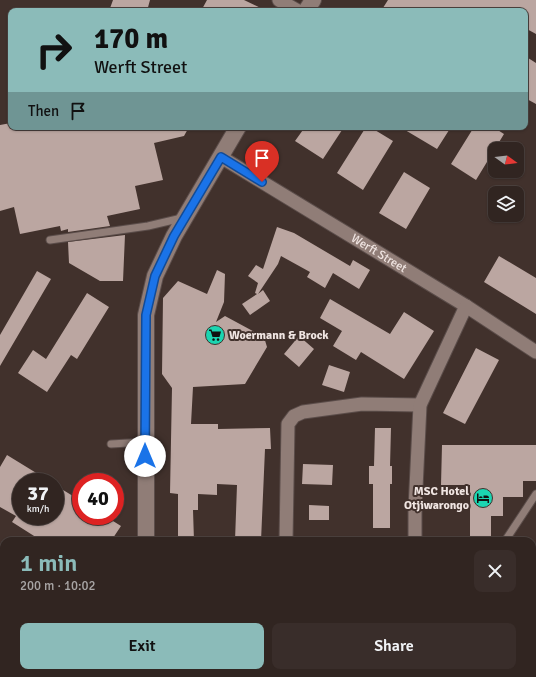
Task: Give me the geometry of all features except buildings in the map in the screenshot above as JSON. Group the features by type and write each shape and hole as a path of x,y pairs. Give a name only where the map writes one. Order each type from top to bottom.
{"street":[{"path":"279,0 293,8"},
{"path":"146,537 146,315 155,276 185,218 236,130"},
{"name":"Werft Street","path":"221,157 466,306 536,352"},
{"path":"415,537 420,404 466,306"},
{"path":"286,537 288,424 294,416 303,412 362,404 420,404"}],"lane":[{"path":"50,240 148,226 185,218"},
{"path":"111,444 145,442"},
{"path":"508,537 536,494"}],"place":[{"name":"Woermann & Brock","path":"215,335"},
{"name":"MSC Hotel Otjiwarongo","path":"483,498"}],"route":[{"path":"145,456 146,315 155,276 174,236 221,157 262,182"}]}
